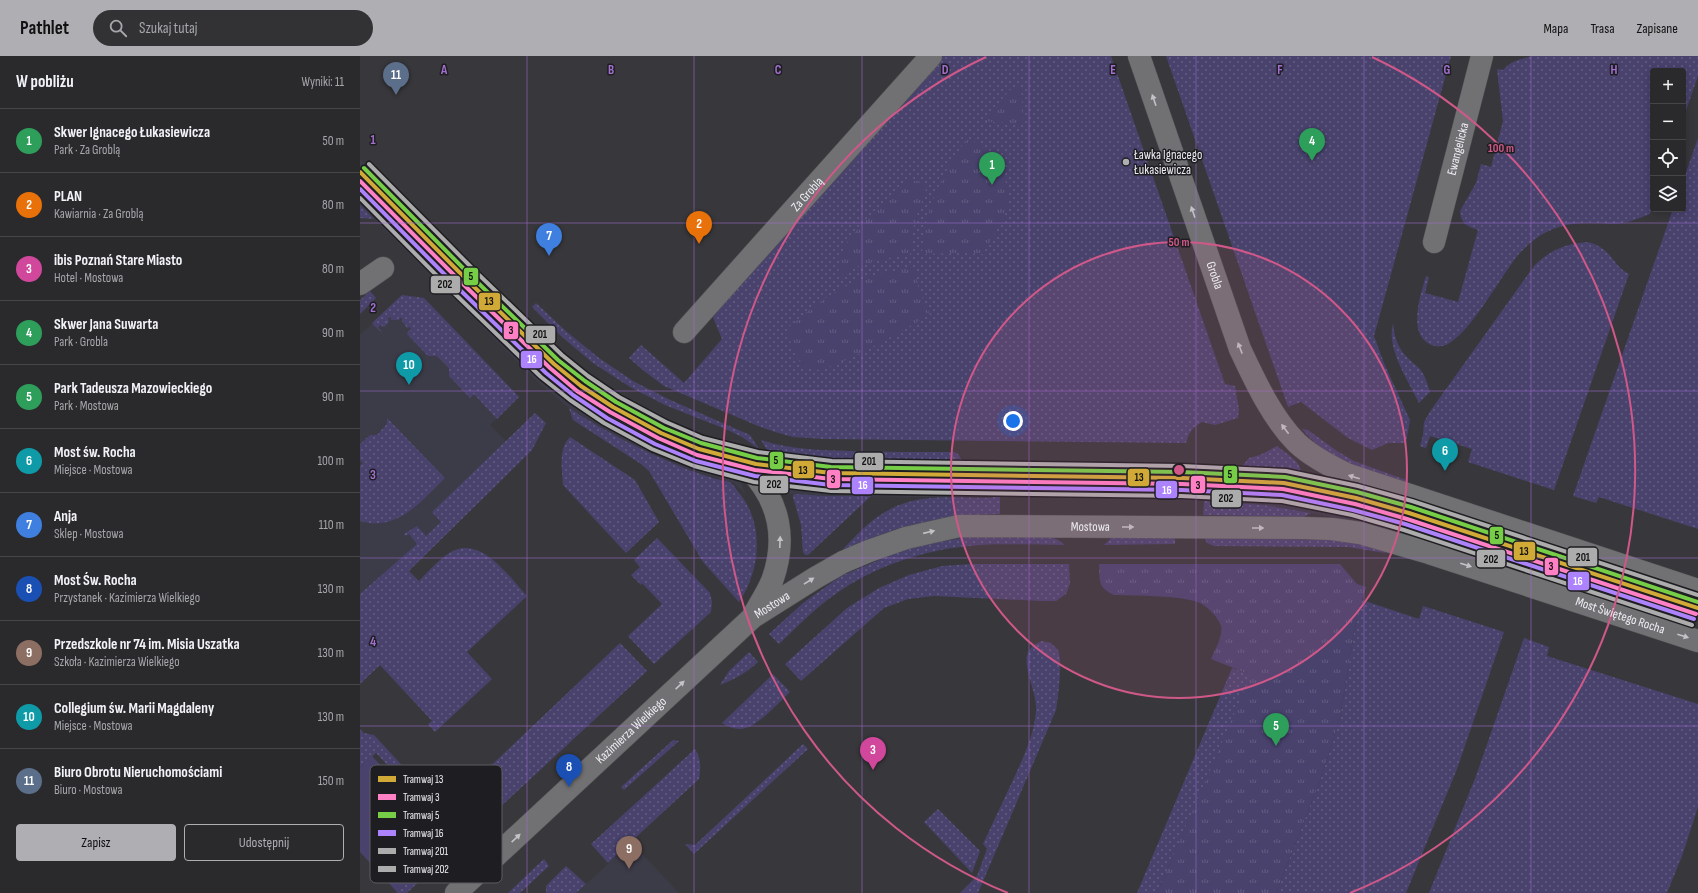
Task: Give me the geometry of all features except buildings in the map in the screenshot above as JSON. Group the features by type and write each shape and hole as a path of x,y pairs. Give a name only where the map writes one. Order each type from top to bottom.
{"street":[{"name":"Za Groblą","path":"684,332 931,56"},
{"name":"Grobla","path":"1139,56 1240,349 1256,384 1285,429 1297,443 1313,456 1346,474 1698,590"},
{"name":"Ewangelicka","path":"1434,242 1482,56"},
{"name":"Mostowa","path":"360,180 537,358 595,404 658,439 750,470 758,478 766,490 776,513 780,538 779,559 771,582 752,617"},
{"path":"360,284 383,268"},
{"name":"Mostowa","path":"752,617 843,562 906,538 958,526 1332,529 1360,533 1429,553"},
{"name":"Most Świętego Rocha","path":"1429,553 1698,641"},
{"name":"Kazimierza Wielkiego","path":"502,850 752,617"},
{"name":"Kazimierza Wielkiego","path":"456,893 467,883"}],"shaded area":[{"path":"360,159 519,320 552,351 584,377 624,404 659,422 701,440 733,457 745,494 734,483 685,468 627,442 569,408 538,382 360,205"},
{"path":"402,295 424,298 519,397 490,425 518,453 404,557 360,594 360,335"},
{"path":"762,455 790,460 853,465 1146,470 1194,469 1270,474 1302,478 1353,488 1441,515 1431,545 1333,517 1264,505 1145,498 1000,496 990,498 824,496 790,494 779,472 768,459"},
{"path":"631,842 679,893 576,893 595,876"}],"green space":[{"path":"943,56 1111,56 1225,384 1235,386 1239,409 1238,418 1215,425 1202,422 1191,431 1186,443 823,439 793,437 758,426 664,386 629,358 641,345 684,383 722,339 712,315"},
{"path":"1166,56 1451,56 1374,336 1384,363 1410,420 1406,443 1388,443 1372,450 1348,438 1301,402 1288,407"},
{"path":"1531,56 1698,56 1698,76 1686,110 1686,68 1650,68 1650,214 1613,224 1590,223 1568,225 1541,235 1518,255 1465,330 1446,345 1431,345 1424,340 1420,334 1417,318 1419,300 1426,276 1429,277 1425,293 1458,302 1478,230 1463,222 1460,211 1476,183 1481,164 1491,167 1503,121 1497,69 1503,70 1512,62"},
{"path":"1019,84 1022,97 1023,124 982,121 1010,90"},
{"path":"967,138 989,152 1003,172 1008,198 1007,208 998,229 983,254 922,254 926,222 936,193 942,179"},
{"path":"1698,138 1698,529 1599,497 1596,503 1573,496 1672,212 1686,212 1686,172"},
{"path":"909,181 928,184 914,224 910,255 882,259 864,264 839,277 840,260 847,242 873,213"},
{"path":"360,205 374,219 360,218"},
{"path":"1587,242 1602,248 1623,271 1629,274 1554,490 1468,462 1472,449 1430,436 1426,448 1420,446 1424,422 1431,410 1534,266 1540,260 1558,249 1572,244"},
{"path":"915,268 919,291 930,314 872,347 838,363 815,370 803,365 792,347 789,327 804,314 832,294 862,279 895,270"},
{"path":"370,291 376,298 360,314 360,300"},
{"path":"402,295 424,298 519,397 497,419 474,394 470,398 449,376 449,368 437,356 428,356 407,334 408,331 411,330 410,327 407,328 402,321 402,318 399,320 391,320 391,317 388,318 389,322 384,327 380,325 378,328 382,333 372,323"},
{"path":"536,303 567,332 599,358 633,381 668,399 750,435 759,449 742,437 728,430 665,405 630,387 593,363 562,337 532,307"},
{"path":"1393,323 1396,339 1400,349 1421,370 1428,385 1430,392 1419,403 1395,354 1392,333"},
{"path":"569,408 610,433 638,447 690,470 716,479 728,481 733,485 748,507 753,520 757,548 752,577 739,602 703,562 649,471 641,464 573,420"},
{"path":"535,413 546,423 532,450 409,571 419,581 436,563 448,554 460,549 471,549 482,553 492,560 527,596 467,652 492,679 435,732 428,724 432,721 380,665 360,684 360,594 417,544 409,534 405,536 404,534 417,526 426,536 441,522 432,512"},
{"path":"387,418 445,478 418,505 397,518 386,522 374,523 360,521 360,466 363,463 360,460 360,444 370,435 377,435 387,424"},
{"path":"1302,429 1308,430 1337,451 1354,461 1406,480 1405,484 1362,470 1349,464 1324,450"},
{"path":"570,437 635,480 659,522 626,553 563,485 562,453 566,442"},
{"path":"761,440 794,448 816,450 954,452 958,454 963,462 817,459 769,453"},
{"path":"1277,446 1294,459 1302,472 1302,478 1238,471 1249,458 1260,455"},
{"path":"793,495 824,496 871,496 808,555 805,555 803,552 801,525 793,497"},
{"path":"1000,496 1000,514 950,518 912,525 885,533 843,551 843,549 866,526 882,514 908,502 921,499 948,497 990,498"},
{"path":"1204,501 1264,505 1311,513 1304,517 1203,515"},
{"path":"1045,534 1065,545 1006,544 952,548 916,556 882,568 849,585 827,600 779,644 769,634 803,603 841,576 910,547 972,536"},
{"path":"1117,536 1175,537 1175,544 1104,545 1111,538"},
{"path":"657,538 710,593 712,602 711,612 654,664 628,636 662,604 642,583 641,585 631,575 640,567 634,560"},
{"path":"1204,538 1348,540 1386,551 1385,553 1348,547 1214,546 1207,543"},
{"path":"972,564 1069,564 1070,584 1066,594 1056,601 934,596 908,599 884,608 801,681 785,664 847,608 879,588 909,575 942,566"},
{"path":"1099,564 1340,564 1357,584 1366,587 1356,621 1340,718 1322,775 1276,893 1157,893 1251,675 1211,659 1220,638 1221,626 1215,616 1206,607 1192,600 1158,596 1114,595 1105,589 1100,583"},
{"path":"1362,600 1419,619 1423,606 1504,632 1457,769 1406,893 1276,893 1322,775 1340,718 1356,621"},
{"path":"1524,638 1549,647 1547,656 1698,704 1698,807 1682,856 1667,893 1429,893 1476,776"},
{"path":"1042,641 1051,643 1058,650 1060,680 1056,710 978,893 960,893 977,876 987,849 983,844 1028,747 1035,720 1036,701 1028,671 1028,653 1033,646"},
{"path":"620,643 647,671 502,805 502,765 492,765"},
{"path":"749,652 758,662 740,675 720,685 729,671"},
{"path":"1232,668 1252,675 1157,893 1137,893"},
{"path":"773,674 790,692 773,709 753,725 746,728 735,728 722,723"},
{"path":"360,729 364,733 374,735 402,765 387,765 376,753 360,768"},
{"path":"673,740 679,741 624,790 621,787"},
{"path":"803,744 808,749 694,854 685,844 695,845"},
{"path":"695,749 700,763 699,779 608,863 591,844"},
{"path":"372,756 380,765 370,765 370,863 360,852 360,768"},
{"path":"938,809 980,851 972,873 924,822"},
{"path":"544,859 549,866 520,893 508,893"},
{"path":"566,866 586,884 576,893 546,893 546,886"},
{"path":"389,883 407,883 397,892"},
{"path":"407,883 418,883 407,893 396,893"}],"tram line":[{"name":"201","path":"369,164 476,272 562,355 588,376 619,397 666,422 703,438 758,452 832,461 1182,466 1286,471 1358,486 1412,501 1698,595"},
{"name":"5","path":"364,168 472,277 558,360 616,402 664,428 701,443 757,458 831,467 1182,472 1285,477 1357,492 1411,507 1698,602"},
{"name":"13","path":"360,172 468,281 554,364 581,386 613,407 661,433 699,449 756,464 831,473 1182,478 1284,483 1356,498 1409,513 1698,608"},
{"name":"3","path":"360,181 464,285 550,368 577,391 610,412 658,438 697,455 755,470 831,479 1182,484 1283,489 1355,504 1407,519 1696,614"},
{"name":"16","path":"360,189 460,290 546,373 573,395 607,418 655,444 696,461 755,476 831,485 1182,490 1282,495 1353,510 1405,524 1694,619"},
{"name":"202","path":"360,198 455,294 541,377 570,400 604,423 652,449 694,466 754,482 831,491 1181,496 1282,501 1352,515 1404,530 1692,625"}],"place":[{"name":"Biuro Obrotu Nieruchomościami","path":"396,95"},
{"name":"Skwer Jana Suwarta","path":"1312,161"},
{"name":"Ławka Ignacego Łukasiewicza","path":"1126,162"},
{"name":"Skwer Ignacego Łukasiewicza","path":"992,185"},
{"name":"PLAN","path":"699,244"},
{"name":"Anja","path":"549,256"},
{"name":"Collegium św. Marii Magdaleny","path":"409,385"},
{"name":"Most św. Rocha","path":"1445,471"},
{"name":"Park Tadeusza Mazowieckiego","path":"1276,746"},
{"name":"ibis Poznań Stare Miasto","path":"873,770"},
{"name":"Most Św. Rocha","path":"569,787"},
{"name":"Przedszkole nr 74 im. Misia Uszatka","path":"629,869"}]}
